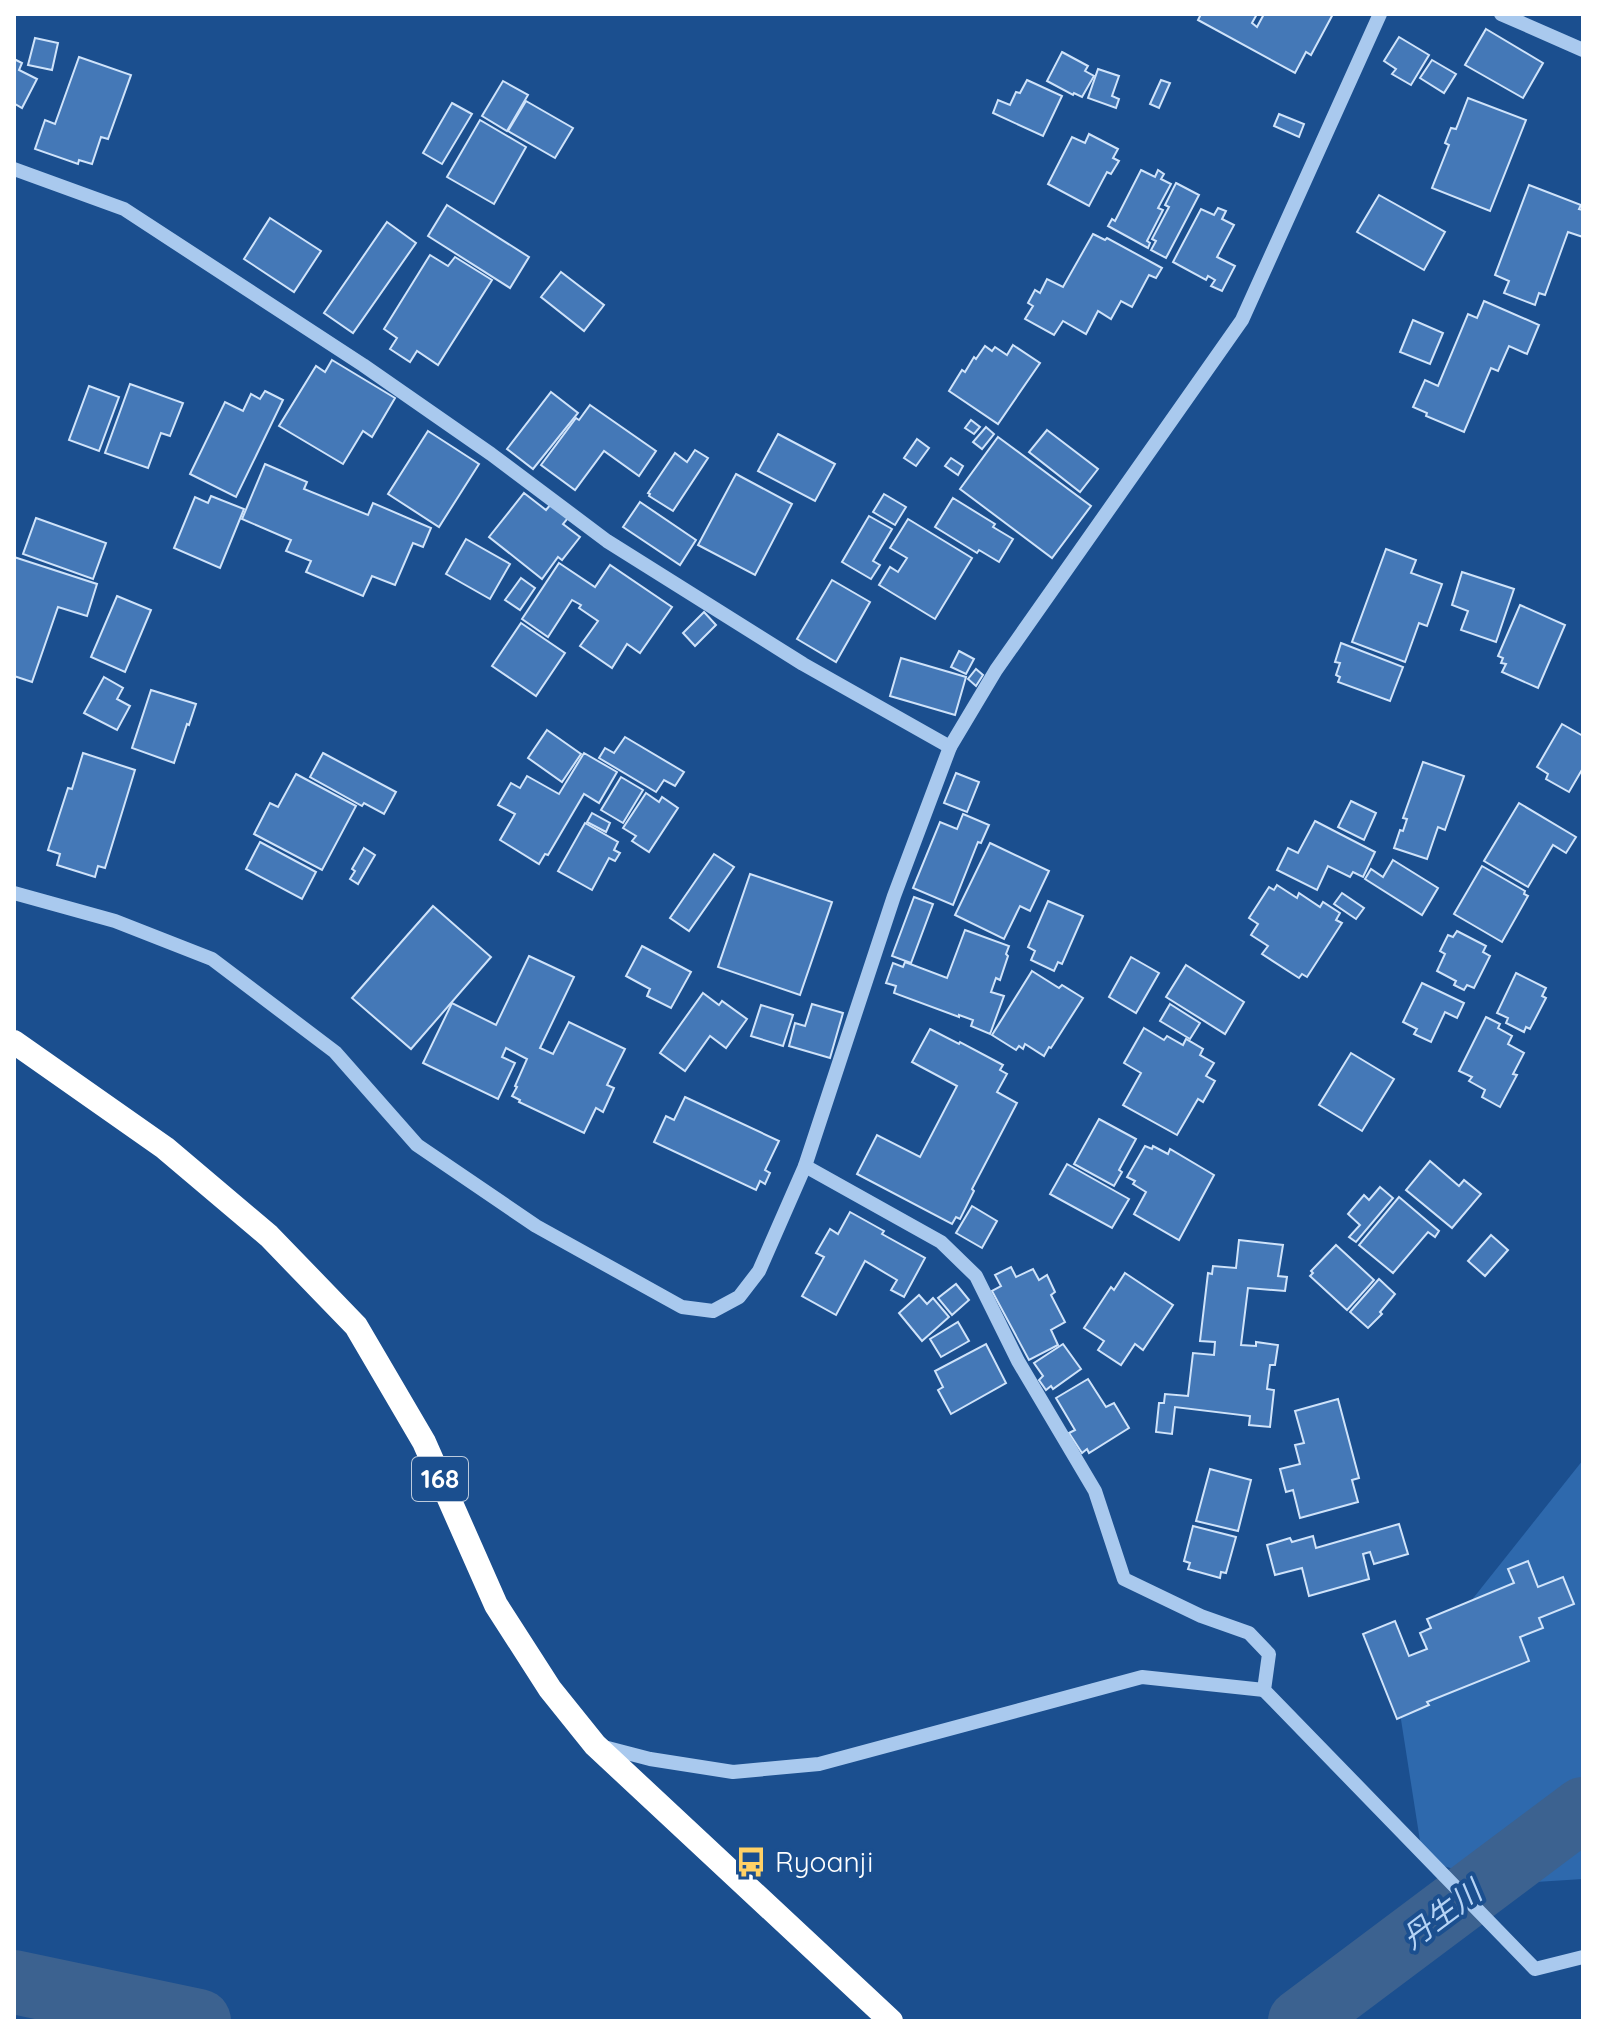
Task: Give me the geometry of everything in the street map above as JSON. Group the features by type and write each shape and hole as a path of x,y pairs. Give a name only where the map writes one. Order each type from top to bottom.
{"highway":[{"name":"168","path":"14,1042 177,1158 269,1236 356,1326 424,1442 496,1605 550,1689 595,1745 891,2021"}],"street":[{"path":"14,893 115,921 212,959 335,1052 417,1145 536,1226 682,1307 713,1311 739,1297 759,1271 805,1166 894,896 950,747 996,670 1242,320 1380,14"},
{"path":"1501,14 1583,50"},
{"path":"14,169 124,209 363,365 491,454 607,541 803,664 950,747"},
{"path":"805,1166 941,1242 976,1276 1018,1361 1095,1491 1124,1579 1201,1616 1249,1633 1269,1654 1264,1690"},
{"path":"595,1745 650,1759 733,1772 819,1764 1142,1677 1264,1690 1535,1969 1583,1957"}],"shaded area":[{"path":"1583,1460 1583,1879 1505,1884 1423,1860 1397,1694"}],"building":[{"path":"1201,14 1257,14 1252,23 1257,27 1264,14 1333,14 1311,55 1306,52 1295,73 1198,20"},
{"path":"1486,29 1543,63 1523,98 1465,65"},
{"path":"1399,37 1429,55 1411,85 1392,74 1396,69 1384,61"},
{"path":"35,38 58,43 52,70 28,65"},
{"path":"1062,52 1088,66 1085,71 1094,76 1082,97 1047,81"},
{"path":"79,57 131,75 108,139 101,137 92,164 79,160 78,164 35,149 45,120 55,124"},
{"path":"14,59 22,63 19,70 37,79 22,108 15,104 14,107"},
{"path":"1432,60 1456,74 1444,93 1420,78"},
{"path":"1098,69 1119,76 1112,96 1119,99 1116,108 1088,98"},
{"path":"1027,80 1062,96 1043,136 993,113 998,100 1010,105"},
{"path":"1161,80 1170,83 1159,108 1150,104"},
{"path":"503,81 528,95 507,131 482,116"},
{"path":"1468,98 1526,120 1490,211 1432,188 1449,145 1445,143 1451,128 1456,129"},
{"path":"526,101 573,128 555,158 508,131"},
{"path":"452,103 472,114 442,164 423,153"},
{"path":"1279,114 1304,124 1299,137 1274,126"},
{"path":"480,120 526,147 494,204 447,177"},
{"path":"1089,134 1118,149 1113,158 1119,161 1111,174 1107,172 1089,206 1048,184 1072,137 1085,143"},
{"path":"1141,170 1155,177 1158,170 1164,174 1161,179 1171,184 1158,208 1163,210 1147,241 1150,243 1148,248 1108,226 1112,219 1115,221"},
{"path":"1176,183 1199,195 1166,258 1151,250 1156,241 1152,239 1169,207 1165,205"},
{"path":"1529,185 1581,205 1579,209 1583,210 1583,237 1568,232 1545,295 1539,293 1535,305 1504,293 1509,281 1495,275"},
{"path":"1379,195 1445,232 1424,270 1357,232"},
{"path":"447,205 529,257 510,288 428,236"},
{"path":"1218,208 1226,211 1222,219 1234,225 1217,257 1235,266 1222,291 1211,286 1215,280 1208,276 1206,280 1173,262 1201,209 1214,215"},
{"path":"270,218 321,251 294,292 244,259"},
{"path":"387,222 416,243 353,333 324,313"},
{"path":"1093,234 1105,240 1107,238 1162,268 1156,278 1149,275 1132,307 1121,301 1111,319 1098,311 1086,334 1063,321 1054,335 1025,319 1033,306 1028,303 1035,290 1040,293 1047,279 1063,287"},
{"path":"430,255 448,266 455,257 492,280 438,365 417,351 410,362 390,349 397,338 384,329"},
{"path":"561,272 604,305 584,331 541,297"},
{"path":"1484,301 1539,325 1527,354 1509,346 1498,371 1491,368 1464,432 1413,407 1425,380 1438,386 1468,314 1477,318"},
{"path":"1413,320 1443,333 1430,364 1400,352"},
{"path":"1013,345 1040,363 998,424 949,391 962,370 965,372 985,346 992,351 995,347 1007,355"},
{"path":"332,360 395,398 372,437 363,431 343,464 279,426 316,366 325,372"},
{"path":"130,384 183,403 170,436 161,433 148,468 105,453"},
{"path":"89,386 119,397 99,451 69,440"},
{"path":"265,391 283,400 236,497 190,474 225,402 243,411 251,394 260,399"},
{"path":"551,392 578,413 533,469 507,449"},
{"path":"590,405 656,451 639,476 604,451 575,490 541,465 576,418 579,420"},
{"path":"971,420 980,427 974,434 965,428"},
{"path":"986,427 994,434 982,449 973,442"},
{"path":"1047,430 1098,469 1080,492 1029,452"},
{"path":"428,431 479,464 439,527 388,494"},
{"path":"778,434 835,464 815,501 758,471"},
{"path":"998,437 1091,506 1052,558 960,489"},
{"path":"917,439 929,448 916,466 904,458"},
{"path":"695,450 708,458 673,511 649,496 648,493 675,453 687,462"},
{"path":"951,458 963,466 958,475 945,466"},
{"path":"265,464 307,482 304,489 368,515 373,503 431,528 423,547 413,543 395,585 372,576 363,596 306,572 311,561 286,551 291,540 242,519"},
{"path":"736,474 792,504 755,575 698,545"},
{"path":"524,493 546,510 551,504 568,518 563,524 580,537 562,560 558,557 542,579 489,537"},
{"path":"884,494 906,507 895,525 873,512"},
{"path":"211,496 244,509 220,568 174,548 195,497 208,503"},
{"path":"953,498 1013,539 999,562 979,550 977,553 935,527"},
{"path":"640,502 696,540 680,565 623,527"},
{"path":"869,516 892,529 873,561 880,565 871,579 842,562"},
{"path":"36,518 106,543 93,579 23,554"},
{"path":"908,519 972,558 935,619 879,585 890,567 898,572 907,558 890,548"},
{"path":"466,539 510,564 490,599 446,574"},
{"path":"1386,549 1416,560 1411,573 1442,584 1427,626 1419,623 1405,662 1352,642"},
{"path":"14,557 97,584 87,616 58,607 32,682 14,676"},
{"path":"559,563 595,587 610,565 672,607 640,653 627,644 612,668 580,646 598,621 572,600 548,637 522,619"},
{"path":"1462,572 1514,589 1496,642 1461,630 1468,611 1452,605"},
{"path":"521,578 535,588 520,610 505,600"},
{"path":"832,580 870,602 836,662 797,639"},
{"path":"117,596 151,610 125,672 91,657"},
{"path":"1520,605 1565,625 1538,688 1502,672 1506,664 1501,663 1503,658 1498,656"},
{"path":"704,612 716,625 695,646 683,633"},
{"path":"521,623 565,653 536,696 492,666"},
{"path":"1341,643 1403,667 1390,701 1338,682 1340,677 1336,675 1340,663 1335,662"},
{"path":"959,651 974,659 966,674 951,667"},
{"path":"901,658 966,677 955,715 890,696"},
{"path":"976,669 983,675 976,686 968,679"},
{"path":"104,677 123,688 117,699 130,706 117,730 84,713"},
{"path":"151,690 196,704 174,763 132,748"},
{"path":"1562,724 1583,736 1583,768 1569,792 1546,779 1548,774 1537,767"},
{"path":"547,730 581,754 562,782 528,758"},
{"path":"625,737 684,772 675,786 664,780 656,792 599,758 605,748 614,753"},
{"path":"83,753 135,770 105,868 98,866 95,877 57,865 60,854 48,850"},
{"path":"323,753 396,792 384,814 364,803 362,806 310,777"},
{"path":"584,753 617,772 599,803 584,794 548,855 545,854 539,864 500,840 515,814 498,805 511,783 520,788 527,776 559,794"},
{"path":"1423,762 1464,776 1445,830 1438,827 1427,859 1394,848 1400,830 1403,831 1407,819 1403,818"},
{"path":"956,773 979,782 967,812 944,803"},
{"path":"296,774 356,806 322,870 254,834 270,803 278,807"},
{"path":"621,777 643,790 623,823 601,810"},
{"path":"646,793 659,802 662,797 678,808 649,852 632,841 636,836 623,828"},
{"path":"1351,801 1376,813 1364,840 1338,827"},
{"path":"1519,803 1576,837 1566,853 1553,845 1528,887 1484,861"},
{"path":"592,813 610,823 606,832 587,822"},
{"path":"963,814 989,825 981,843 978,842 953,905 913,888 940,822 957,829"},
{"path":"1315,821 1375,852 1363,877 1353,872 1350,877 1328,866 1317,890 1277,870 1288,848 1298,853"},
{"path":"585,823 618,842 614,850 620,853 615,861 609,858 592,890 558,871"},
{"path":"260,842 316,872 302,899 246,869"},
{"path":"990,843 1049,871 1030,911 1020,906 1004,939 955,915"},
{"path":"364,848 375,855 358,884 350,879"},
{"path":"714,854 734,867 689,931 670,918"},
{"path":"1393,860 1438,888 1422,915 1365,879 1371,869 1383,877"},
{"path":"1482,866 1525,891 1524,894 1528,896 1502,942 1454,914"},
{"path":"750,874 832,902 800,995 718,967"},
{"path":"1277,885 1297,898 1299,893 1320,907 1323,902 1340,913 1336,920 1342,923 1307,977 1302,974 1299,978 1262,954 1268,946 1251,935 1258,924 1249,918 1269,887 1274,890"},
{"path":"1342,893 1364,908 1356,919 1334,904"},
{"path":"914,897 933,904 911,963 892,956"},
{"path":"1048,901 1083,916 1062,964 1058,962 1054,971 1031,960 1035,951 1028,947"},
{"path":"433,906 491,957 411,1049 352,998"},
{"path":"965,930 1009,946 1000,980 996,978 991,992 1004,996 990,1034 971,1026 973,1020 894,993 896,986 886,983 893,963 903,967 905,962 947,978"},
{"path":"1457,931 1486,946 1483,952 1490,956 1474,988 1467,985 1464,990 1454,985 1456,981 1437,971 1445,954 1440,951 1448,935 1453,937"},
{"path":"642,946 691,972 671,1008 647,996 650,989 626,976"},
{"path":"529,956 574,977 540,1048 553,1054 569,1022 625,1049 607,1085 614,1088 603,1112 596,1108 584,1133 512,1096 527,1059 506,1048 502,1057 515,1063 498,1099 423,1063 452,1003 496,1025"},
{"path":"1131,957 1159,973 1136,1013 1109,997"},
{"path":"1186,965 1244,1002 1225,1034 1166,997"},
{"path":"1032,971 1083,998 1044,1056 1025,1044 1023,1049 1019,1046 1016,1050 992,1035"},
{"path":"1516,973 1546,988 1542,996 1546,998 1530,1029 1526,1027 1524,1032 1506,1023 1508,1018 1497,1013"},
{"path":"1422,983 1464,1003 1457,1018 1445,1012 1431,1042 1414,1034 1417,1029 1403,1022"},
{"path":"703,993 719,1005 722,1001 747,1019 726,1048 710,1036 685,1071 660,1053"},
{"path":"812,1004 843,1013 830,1058 789,1046 795,1023 805,1026"},
{"path":"1170,1004 1200,1023 1190,1039 1160,1021"},
{"path":"761,1005 793,1015 783,1046 751,1036"},
{"path":"1486,1017 1500,1024 1498,1028 1512,1036 1508,1044 1524,1053 1513,1074 1517,1075 1500,1107 1482,1097 1485,1090 1469,1081 1472,1077 1459,1071"},
{"path":"1144,1028 1164,1040 1167,1036 1183,1045 1186,1039 1203,1049 1200,1055 1214,1063 1206,1076 1215,1081 1203,1102 1198,1099 1177,1135 1123,1105 1141,1073 1124,1063"},
{"path":"930,1029 1003,1065 1000,1070 1007,1074 997,1092 1017,1103 972,1189 974,1191 960,1219 956,1217 952,1224 857,1174 877,1135 920,1157 957,1086 912,1062"},
{"path":"1351,1053 1394,1079 1362,1131 1319,1105"},
{"path":"685,1097 779,1141 765,1170 770,1173 765,1184 760,1181 756,1190 654,1142 666,1116 674,1120"},
{"path":"1099,1119 1136,1139 1114,1186 1074,1164"},
{"path":"1145,1146 1152,1149 1153,1146 1168,1154 1170,1149 1214,1175 1179,1240 1134,1214 1146,1192 1127,1177"},
{"path":"1430,1161 1459,1186 1464,1180 1481,1194 1452,1228 1406,1190"},
{"path":"1067,1164 1129,1199 1112,1228 1050,1194"},
{"path":"1380,1187 1393,1198 1356,1242 1349,1237 1360,1225 1348,1214 1364,1195 1369,1200"},
{"path":"1399,1197 1439,1231 1435,1237 1428,1232 1393,1273 1359,1245"},
{"path":"972,1206 997,1221 982,1248 956,1233"},
{"path":"850,1212 925,1258 904,1297 891,1290 897,1280 865,1261 836,1315 802,1296 824,1257 816,1253 830,1229 838,1234"},
{"path":"1491,1235 1508,1250 1485,1276 1468,1261"},
{"path":"1239,1240 1283,1245 1278,1276 1287,1277 1285,1291 1248,1288 1241,1345 1256,1346 1256,1342 1278,1345 1275,1365 1270,1365 1267,1389 1274,1390 1270,1427 1249,1425 1250,1416 1175,1407 1172,1434 1156,1432 1159,1403 1164,1403 1165,1394 1188,1396 1193,1353 1214,1355 1215,1342 1200,1341 1208,1273 1212,1274 1213,1266 1236,1268"},
{"path":"1336,1245 1374,1280 1347,1310 1310,1276 1311,1271"},
{"path":"1011,1267 1016,1277 1033,1269 1039,1280 1047,1275 1055,1292 1051,1295 1065,1322 1051,1330 1058,1345 1029,1360 992,1291 1001,1286 995,1275"},
{"path":"1125,1273 1173,1305 1143,1350 1135,1344 1121,1365 1098,1350 1104,1341 1084,1328 1111,1287 1114,1290"},
{"path":"1379,1279 1395,1294 1368,1328 1350,1312"},
{"path":"956,1284 969,1300 952,1315 938,1298"},
{"path":"919,1295 927,1304 933,1298 949,1317 922,1341 899,1313"},
{"path":"958,1322 969,1341 941,1357 930,1339"},
{"path":"986,1344 1006,1383 951,1414 938,1390 943,1387 935,1371"},
{"path":"1063,1344 1081,1369 1053,1389 1051,1386 1046,1390 1039,1380 1043,1376 1034,1363"},
{"path":"1088,1379 1106,1407 1114,1403 1129,1428 1089,1453 1087,1449 1082,1453 1069,1433 1075,1430 1056,1398"},
{"path":"1338,1399 1359,1478 1352,1480 1358,1502 1300,1518 1293,1490 1286,1492 1280,1469 1300,1464 1295,1445 1304,1443 1295,1411"},
{"path":"1210,1469 1251,1480 1238,1531 1196,1521"},
{"path":"1399,1524 1408,1554 1374,1564 1370,1552 1363,1554 1369,1579 1309,1596 1302,1568 1275,1575 1267,1545 1290,1538 1292,1542 1313,1536 1316,1548"},
{"path":"1193,1526 1236,1537 1226,1573 1221,1572 1220,1578 1188,1569 1190,1563 1184,1561"},
{"path":"1528,1561 1538,1587 1563,1577 1574,1604 1539,1618 1543,1628 1520,1637 1529,1661 1427,1702 1429,1705 1397,1719 1363,1634 1395,1621 1409,1656 1427,1649 1420,1633 1431,1628 1427,1619 1514,1583 1508,1569"}],"waterway":[{"name":"丹生川","path":"1300,2021 1583,1809"},
{"name":"丹生川","path":"14,1982 199,2021"}],"place":[{"name":"Ryoanji","path":"751,1862"}]}
